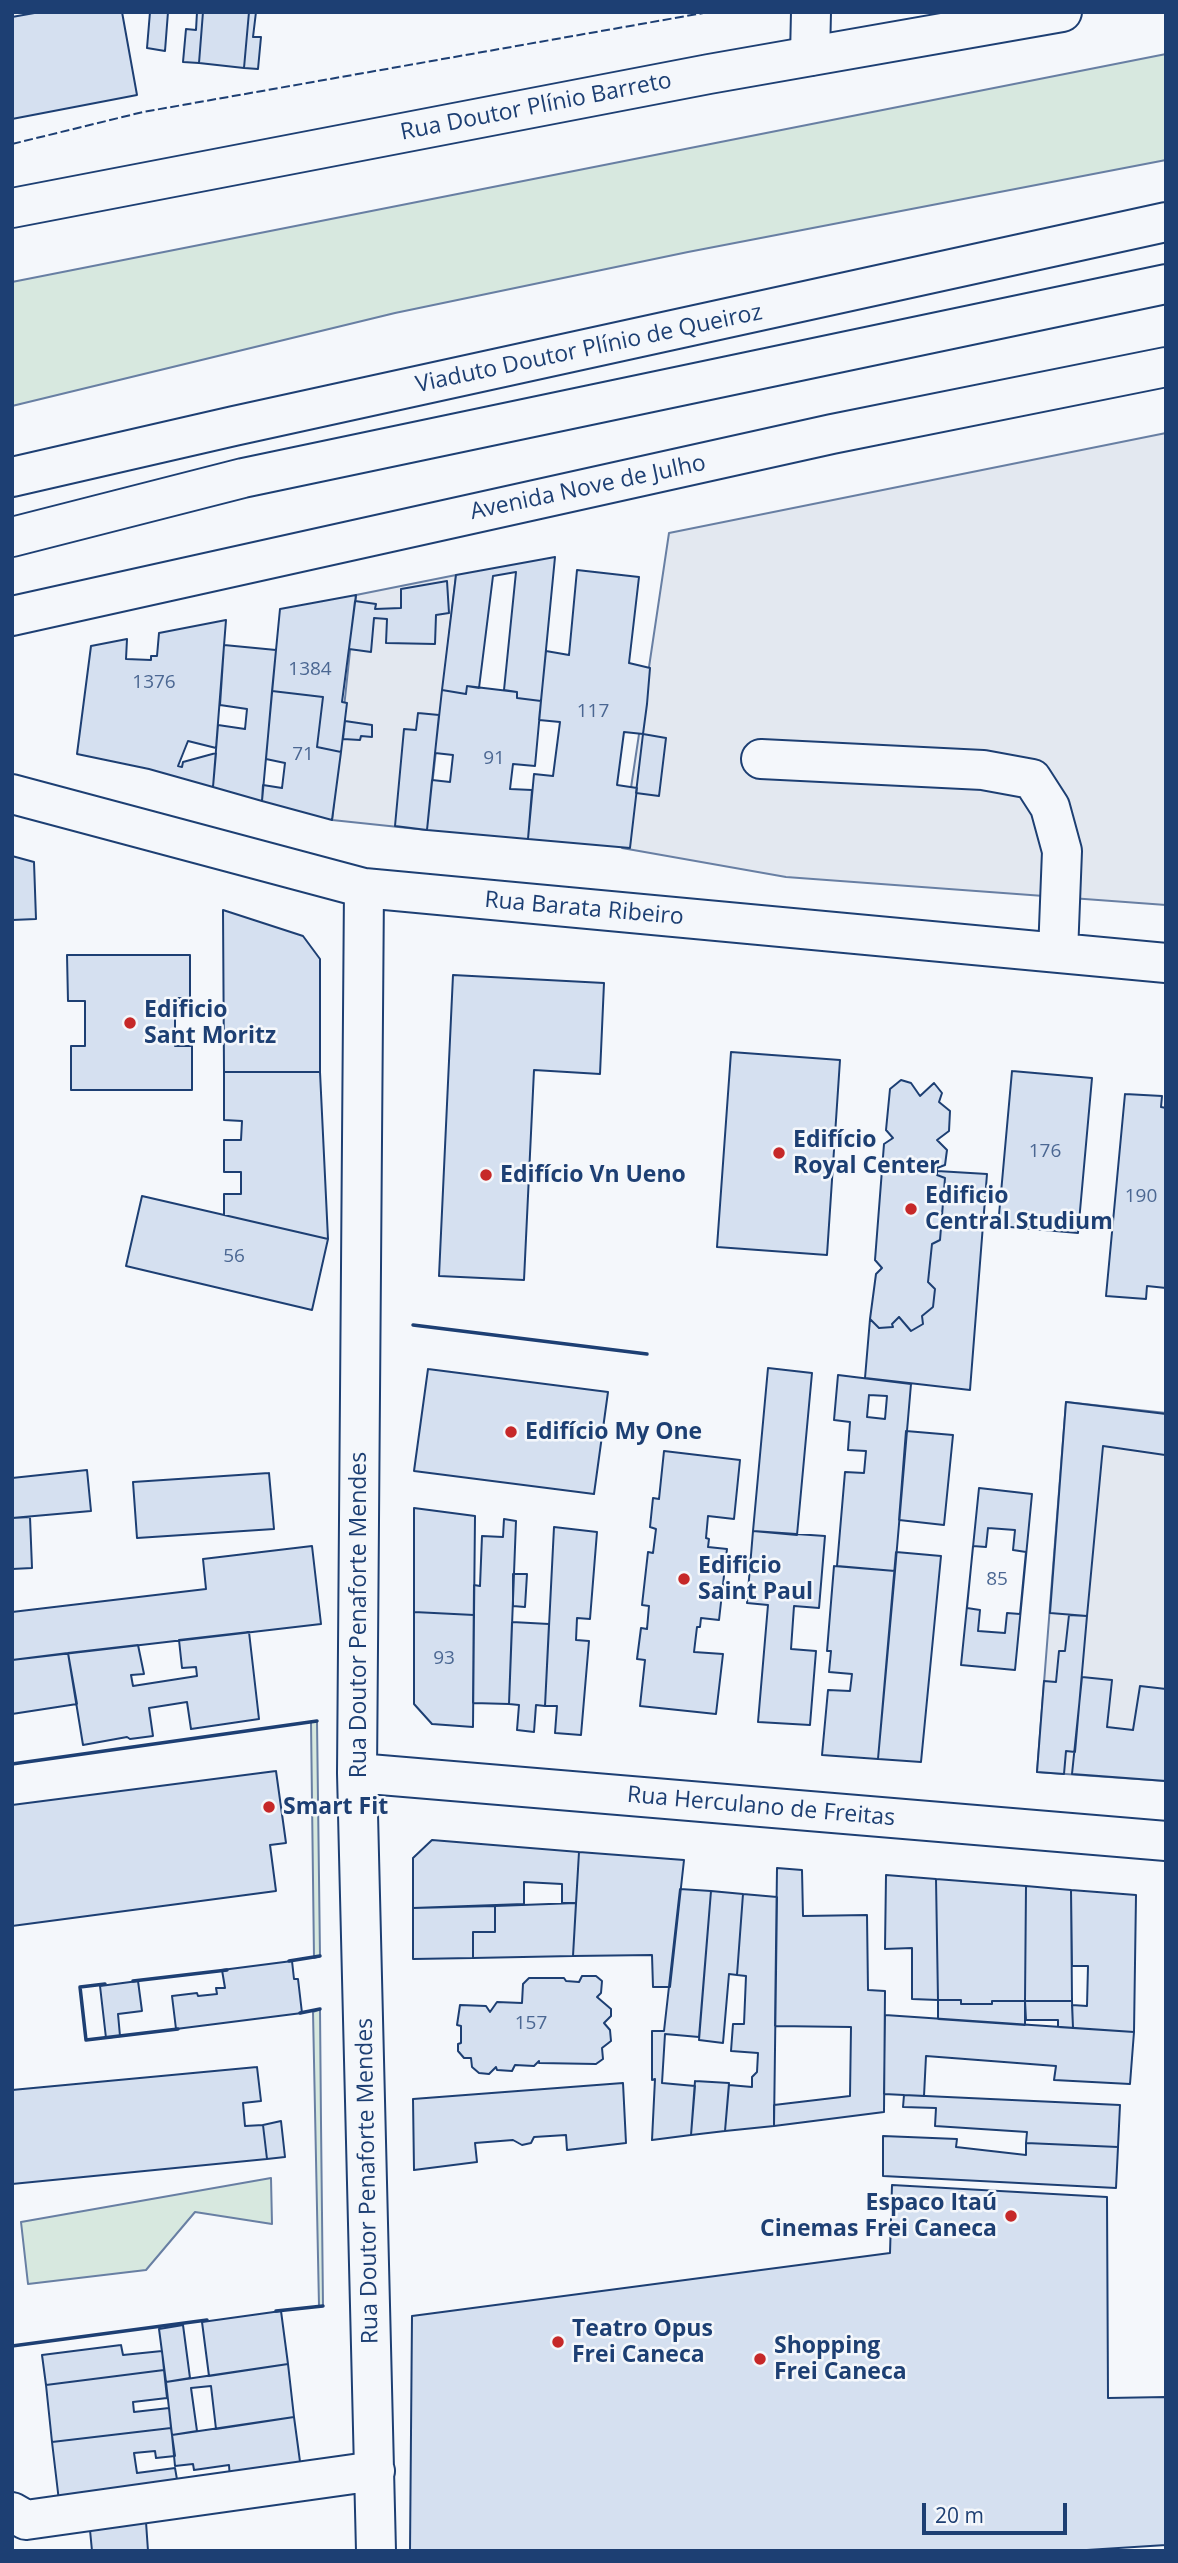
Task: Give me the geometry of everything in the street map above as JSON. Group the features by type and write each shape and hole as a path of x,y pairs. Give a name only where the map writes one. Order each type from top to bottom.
{"main road":[{"path":"810,56 811,12"},
{"name":"Rua Doutor Plínio Barreto","path":"12,208 810,56 1062,12"},
{"name":"Viaduto Doutor Plínio de Queiroz","path":"12,477 1166,222"},
{"path":"12,537 243,478 1166,284"},
{"name":"Avenida Nove de Julho","path":"23,608 832,434 1166,367"},
{"path":"761,759 983,770 1032,779 1050,807 1062,851 1058,953"},
{"name":"Rua Barata Ribeiro","path":"12,794 364,888 1166,963"},
{"name":"Rua Doutor Penaforte Mendes","path":"364,888 357,1773 376,2551"},
{"name":"Rua Herculano de Freitas","path":"357,1773 1166,1841"},
{"path":"12,2512 26,2520 375,2471"}],"shaded area":[{"path":"1166,54 1166,160 688,252 395,313 12,406 12,282"},
{"path":"1166,433 1166,905 786,877 622,848 669,533"},
{"path":"456,575 427,830 332,820 356,595"},
{"path":"1066,1402 1166,1413 1166,1781 1037,1772"},
{"path":"317,1721 320,1956 314,1958 311,1722"},
{"path":"320,2009 323,2306 319,2306 313,2012"},
{"path":"271,2178 272,2224 195,2212 146,2270 28,2284 21,2222"}],"building":[{"path":"40,12 122,12 137,95 12,119 12,17"},
{"path":"150,12 168,12 165,51 147,48"},
{"path":"197,12 203,12 199,63 183,62 186,29 196,30"},
{"path":"203,12 249,12 244,68 199,63"},
{"path":"249,12 256,12 253,37 261,37 258,69 244,68"},
{"path":"555,557 541,701 517,698 517,692 504,690 516,572 493,576 479,688 467,686 466,694 442,690 456,575"},
{"path":"577,570 639,577 629,663 650,668 647,704 643,734 624,732 617,785 637,788 630,848 528,839 534,774 553,776 560,722 539,720 546,651 569,655"},
{"path":"447,581 449,613 436,615 435,644 386,643 387,619 374,618 371,652 349,649 355,601 376,604 375,609 401,608 401,589"},
{"path":"356,595 342,702 347,703 341,752 317,747 323,697 272,691 280,609"},
{"path":"226,620 216,748 188,741 178,766 182,767 183,762 216,753 213,787 149,769 77,754 91,646 127,639 126,659 151,660 151,656 157,656 159,633"},
{"path":"224,645 276,650 262,801 213,787 218,725 245,729 247,709 220,705"},
{"path":"467,686 517,692 517,698 541,701 535,766 513,764 510,789 532,790 528,839 427,830 432,780 450,782 453,755 435,753 442,690 466,694"},
{"path":"272,691 323,697 317,747 341,752 332,820 262,801 263,785 282,788 285,763 266,759"},
{"path":"418,713 439,715 427,830 395,826 404,729 416,730"},
{"path":"345,721 372,725 372,737 361,736 360,740 343,739"},
{"path":"643,734 666,738 659,796 636,793"},
{"path":"12,856 34,862 36,919 12,920"},
{"path":"223,910 303,936 320,959 320,1072 224,1072"},
{"name":"Edificio Sant Moritz","path":"67,955 190,955 190,998 175,998 175,1046 192,1046 192,1090 71,1090 71,1046 85,1046 85,1001 68,1001"},
{"name":"Edifício Vn Ueno","path":"453,975 604,983 600,1074 534,1070 524,1280 439,1276"},
{"name":"Edifício Royal Center","path":"731,1052 840,1060 827,1255 717,1247"},
{"path":"1012,1071 1092,1078 1078,1233 998,1226"},
{"path":"224,1072 320,1072 328,1239 224,1215 224,1194 241,1194 241,1172 224,1172 224,1140 241,1140 242,1121 224,1120"},
{"name":"Edificio Central Studium","path":"901,1080 911,1083 920,1096 934,1083 942,1093 939,1102 950,1111 949,1131 937,1140 947,1150 945,1165 937,1168 937,1175 945,1178 940,1240 932,1244 928,1282 935,1289 933,1307 922,1316 923,1324 911,1331 899,1317 892,1324 893,1327 879,1328 870,1319 876,1274 882,1268 875,1260 884,1144 893,1138 886,1130 890,1089"},
{"path":"1125,1094 1162,1096 1161,1107 1166,1108 1166,1288 1147,1286 1146,1299 1106,1296"},
{"path":"937,1171 987,1174 970,1390 865,1378 870,1319 879,1328 893,1327 892,1324 899,1317 911,1331 923,1324 922,1316 933,1307 935,1289 928,1282 932,1244 940,1240 945,1178 937,1175"},
{"path":"142,1196 328,1239 312,1310 126,1266"},
{"path":"768,1368 812,1373 797,1535 753,1531"},
{"name":"Edifício My One","path":"428,1369 608,1392 594,1494 414,1471"},
{"path":"838,1375 911,1384 895,1571 837,1566 845,1472 864,1473 866,1451 848,1450 850,1422 834,1420","holes":["869,1395 887,1396 885,1419 867,1417"]},
{"path":"1066,1402 1166,1414 1165,1455 1103,1446 1087,1616 1050,1613"},
{"path":"906,1431 953,1435 944,1525 899,1520"},
{"name":"Edificio Saint Paul","path":"664,1451 740,1460 734,1519 708,1516 708,1547 727,1549 719,1620 701,1618 700,1627 697,1627 694,1652 723,1654 716,1714 640,1706 645,1660 637,1659 641,1628 647,1629 649,1606 642,1605 648,1552 653,1553 656,1529 650,1527 653,1498 659,1499"},
{"path":"87,1470 91,1511 12,1518 12,1478"},
{"path":"269,1473 274,1529 137,1538 133,1482"},
{"path":"979,1488 1032,1494 1015,1670 961,1665"},
{"path":"414,1508 475,1516 474,1615 414,1612"},
{"path":"30,1517 32,1568 12,1569 12,1518"},
{"path":"504,1519 516,1521 509,1704 473,1703 474,1585 480,1586 482,1536 503,1537"},
{"path":"554,1527 597,1532 590,1619 577,1618 576,1640 589,1641 581,1735 555,1733 557,1706 545,1706"},
{"path":"988,1528 1015,1530 1013,1550 1026,1552 1020,1614 1007,1613 1005,1633 978,1631 980,1610 967,1608 973,1546 986,1547"},
{"path":"753,1531 825,1536 819,1608 794,1606 791,1649 816,1651 810,1725 758,1722 768,1605 747,1603"},
{"path":"312,1546 321,1624 12,1660 12,1612 206,1589 203,1559"},
{"path":"896,1552 941,1556 921,1762 878,1759"},
{"path":"834,1566 895,1571 878,1759 822,1755 828,1690 850,1691 852,1674 829,1672 831,1651 827,1651"},
{"path":"513,1574 527,1574 525,1607 513,1606"},
{"path":"414,1612 474,1615 473,1727 432,1724 414,1704"},
{"path":"1069,1615 1087,1616 1075,1752 1066,1751 1064,1774 1037,1772 1044,1681 1056,1682 1059,1651 1065,1651"},
{"path":"512,1622 549,1624 545,1706 536,1705 534,1732 517,1730 519,1705 509,1704"},
{"path":"249,1632 259,1719 191,1729 187,1702 149,1708 153,1736 130,1739 127,1737 83,1745 68,1653 138,1645 144,1674 131,1675 133,1686 197,1676 196,1667 182,1668 179,1640"},
{"path":"68,1653 77,1704 12,1714 12,1660"},
{"path":"1082,1677 1112,1680 1107,1727 1133,1730 1140,1686 1166,1689 1166,1781 1072,1774"},
{"path":"276,1771 286,1843 270,1845 276,1891 12,1926 12,1805"},
{"path":"432,1840 579,1852 576,1903 562,1903 562,1884 524,1882 524,1904 413,1908 413,1858"},
{"path":"579,1852 684,1860 670,1987 653,1987 652,1955 573,1956"},
{"path":"777,1868 802,1870 803,1916 867,1915 868,1990 885,1991 884,2112 774,2126 774,2105 850,2096 851,2027 775,2026"},
{"path":"886,1875 936,1879 938,2000 912,1999 912,1948 885,1949"},
{"path":"936,1879 1026,1886 1025,2001 961,2004 961,2000 938,2000"},
{"path":"1026,1886 1071,1890 1072,2001 1025,2001"},
{"path":"680,1889 711,1891 699,2037 665,2034 662,2083 695,2086 691,2135 652,2140 655,2079 652,2080 652,2031 664,2031"},
{"path":"1071,1890 1136,1895 1134,2032 1073,2028 1072,2005 1087,2006 1088,1966 1072,1966"},
{"path":"711,1891 743,1894 737,1975 729,1974 723,2043 699,2040"},
{"path":"743,1894 777,1897 774,2126 725,2131 729,2085 752,2087 752,2077 757,2072 758,2053 731,2051 733,2024 744,2024 746,1976 737,1975"},
{"path":"576,1903 573,1956 473,1958 473,1932 495,1932 495,1906"},
{"path":"495,1906 495,1932 473,1932 473,1958 413,1959 413,1908"},
{"path":"292,1961 294,1979 298,1979 302,2013 176,2029 172,1996 217,1994 216,1988 225,1988 222,1970"},
{"path":"582,1976 596,1976 602,1981 601,1993 597,1997 611,2009 611,2016 604,2023 610,2030 611,2041 602,2048 603,2059 596,2064 539,2061 534,2066 515,2065 512,2071 497,2070 496,2067 489,2074 479,2073 472,2067 471,2058 464,2058 458,2051 458,2044 461,2043 461,2026 457,2025 460,2005 486,2006 490,2012 497,2002 522,2003 523,1984 529,1978 564,1978 566,1981 579,1982"},
{"path":"138,1981 142,2011 118,2014 120,2036 106,2038 100,1986"},
{"path":"938,2000 961,2000 961,2004 1025,2001 1025,2025 938,2019"},
{"path":"1025,2001 1072,2001 1073,2028 1058,2027 1058,2020 1026,2020"},
{"path":"885,2015 1134,2032 1130,2084 1054,2080 1056,2066 926,2056 924,2096 884,2094"},
{"path":"257,2067 261,2101 243,2103 245,2126 263,2125 267,2159 12,2184 12,2090"},
{"path":"695,2081 729,2083 725,2131 691,2135"},
{"path":"623,2083 626,2143 567,2150 566,2135 534,2137 531,2143 522,2145 513,2140 475,2143 477,2162 414,2170 413,2099"},
{"path":"904,2095 1120,2105 1118,2147 1026,2143 1027,2132 935,2126 936,2108 903,2107"},
{"path":"281,2121 285,2157 267,2159 263,2125"},
{"path":"883,2136 957,2139 956,2147 1026,2155 1026,2143 1118,2147 1116,2188 883,2176"},
{"name":"Shopping Frei Caneca","path":"892,2185 1107,2197 1108,2398 1166,2397 1166,2545 1071,2551 410,2551 412,2316 890,2253"},
{"path":"281,2311 288,2364 209,2376 202,2322"},
{"path":"183,2325 190,2378 166,2382 159,2329"},
{"path":"121,2345 123,2355 162,2351 164,2370 46,2385 42,2355"},
{"path":"288,2364 294,2417 216,2429 211,2386 191,2388 197,2431 172,2435 166,2382"},
{"path":"164,2370 167,2398 133,2402 134,2412 169,2408 171,2428 52,2442 46,2385"},
{"path":"294,2417 301,2469 230,2479 229,2465 194,2470 193,2464 175,2466 172,2435"},
{"path":"171,2428 175,2456 156,2458 155,2451 134,2453 137,2473 175,2468 178,2485 59,2501 52,2442"},
{"path":"146,2522 148,2551 92,2551 90,2530"}],"fence":[{"path":"12,144 143,112 709,12"}],"wall":[{"path":"413,1325 647,1354"},
{"path":"12,1764 317,1721"},
{"path":"289,1961 320,1956"},
{"path":"133,1981 227,1970"},
{"path":"105,1984 80,1987 86,2040 178,2029"},
{"path":"300,2013 320,2009"},
{"path":"276,2311 323,2306"},
{"path":"12,2346 207,2320"}],"place":[{"name":"Edificio Sant Moritz","path":"130,1023"},
{"name":"Edifício Royal Center","path":"779,1153"},
{"name":"Edifício Vn Ueno","path":"486,1175"},
{"name":"Edificio Central Studium","path":"911,1209"},
{"name":"Edifício My One","path":"511,1432"},
{"name":"Edificio Saint Paul","path":"684,1579"},
{"name":"Smart Fit","path":"269,1807"},
{"name":"Espaco Itaú Cinemas Frei Caneca","path":"1011,2216"},
{"name":"Teatro Opus Frei Caneca","path":"558,2342"},
{"name":"Shopping Frei Caneca","path":"760,2359"}]}
